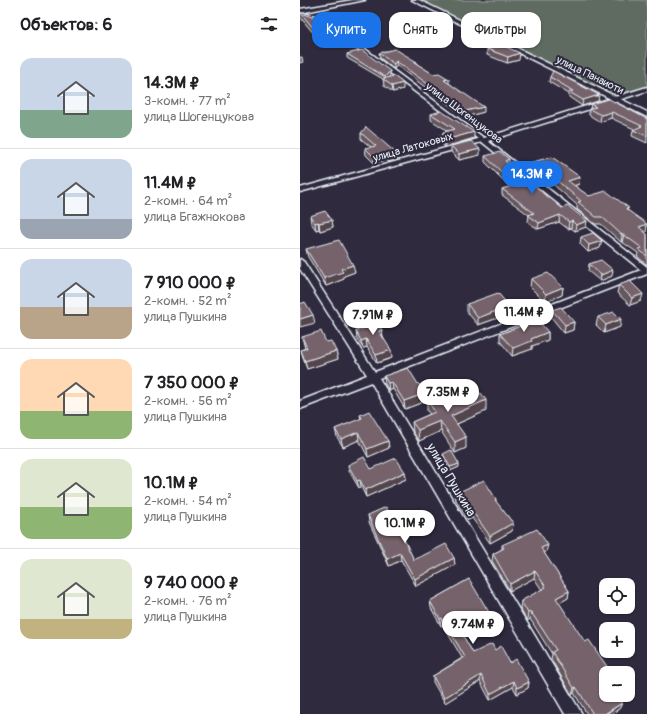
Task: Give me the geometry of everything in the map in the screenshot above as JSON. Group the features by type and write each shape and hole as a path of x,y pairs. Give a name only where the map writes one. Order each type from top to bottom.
{"street":[{"path":"300,12 362,0"},
{"name":"улица Панаиоти","path":"415,0 647,116"},
{"name":"улица Шогенцукова","path":"300,12 323,20 483,140 647,271"},
{"name":"улица Латоковых","path":"300,190 483,140 647,89"},
{"name":"улица Пушкина","path":"300,262 373,377 574,714"},
{"path":"300,405 647,271"}],"green space":[{"path":"415,0 647,0 647,89 613,99 511,48 541,48 541,12 461,12 461,23 453,19 453,12 439,12"}],"building":[{"path":"300,12 312,17 312,27"},
{"path":"509,48 520,53 508,57 487,49"},
{"path":"395,49 417,62 414,62 433,74 439,73 449,79 444,80 484,107 465,111 396,61 394,64 379,53"},
{"path":"362,50 390,71 385,77 347,54"},
{"path":"553,71 599,95 583,100 569,92 573,91 550,77"},
{"path":"394,76 403,83 392,86 383,79"},
{"path":"609,99 647,119 647,136 633,130 642,126 612,112 601,115 589,109 596,107 591,104"},
{"path":"441,111 474,132 445,140 440,135 445,134 443,132 455,129 431,114"},
{"path":"366,127 396,153 388,156 385,154 374,157 365,148 376,146 361,133"},
{"path":"471,141 480,149 459,154 451,146"},
{"path":"500,152 509,159 505,161 520,174 522,173 548,198 562,208 568,206 587,221 576,225 572,221 569,222 560,215 539,223 528,215 534,213 502,189 515,185 485,156"},
{"path":"552,157 580,177 568,181 589,196 606,191 629,208 626,209 647,224 639,227 647,234 647,256 638,249 642,248 622,235 602,217 596,217 578,202 581,201 548,173 546,174 532,162"},
{"path":"325,211 332,220 315,223 310,216"},
{"path":"593,233 602,241 589,245 581,237"},
{"path":"339,240 353,265 341,269 343,272 324,278 306,249"},
{"path":"601,260 613,270 601,275 589,264"},
{"path":"548,273 563,287 546,294 531,279"},
{"path":"630,281 643,294 632,298 619,285"},
{"path":"498,293 509,306 478,318 467,304"},
{"path":"305,302 313,315 300,319 300,304"},
{"path":"561,307 574,322 565,325 552,310"},
{"path":"614,312 621,319 606,325 598,317"},
{"path":"372,316 382,330 379,331 391,350 376,355 366,339 361,341 356,331 364,328 358,321"},
{"path":"534,316 548,332 531,339 532,341 513,348 500,334 526,324 523,320"},
{"path":"321,331 326,342 331,341 336,351 305,361 301,350 307,348 302,337"},
{"path":"408,368 418,384 426,393 404,401 392,382 388,383 384,376"},
{"path":"450,391 459,403 481,393 486,400 451,416 466,437 455,442 440,421 418,430 412,422 435,412 427,400"},
{"path":"369,411 388,441 367,449 358,432 341,439 335,429 362,418 360,415"},
{"path":"451,450 459,464 450,467 443,454"},
{"path":"364,457 371,469 396,458 405,472 365,490 360,480 357,481 348,465"},
{"path":"484,480 496,499 495,500 513,523 490,536 472,511 468,513 455,494"},
{"path":"386,507 390,514 398,510 403,520 396,523 414,560 446,544 454,558 415,579 400,553 387,559 368,515"},
{"path":"537,529 548,545 541,548 569,591 556,598 585,642 589,640 599,655 599,658 601,658 607,666 599,666 599,702 622,703 606,714 593,714 576,687 574,688 552,652 556,650 531,612 528,613 521,601 546,587 535,571 510,584 493,554 504,548 502,545"},
{"path":"469,579 496,624 488,629 480,617 459,629 473,653 492,644 495,650 501,646 510,663 516,659 529,682 517,688 514,681 490,694 481,675 444,698 433,676 465,657 430,601"}]}
